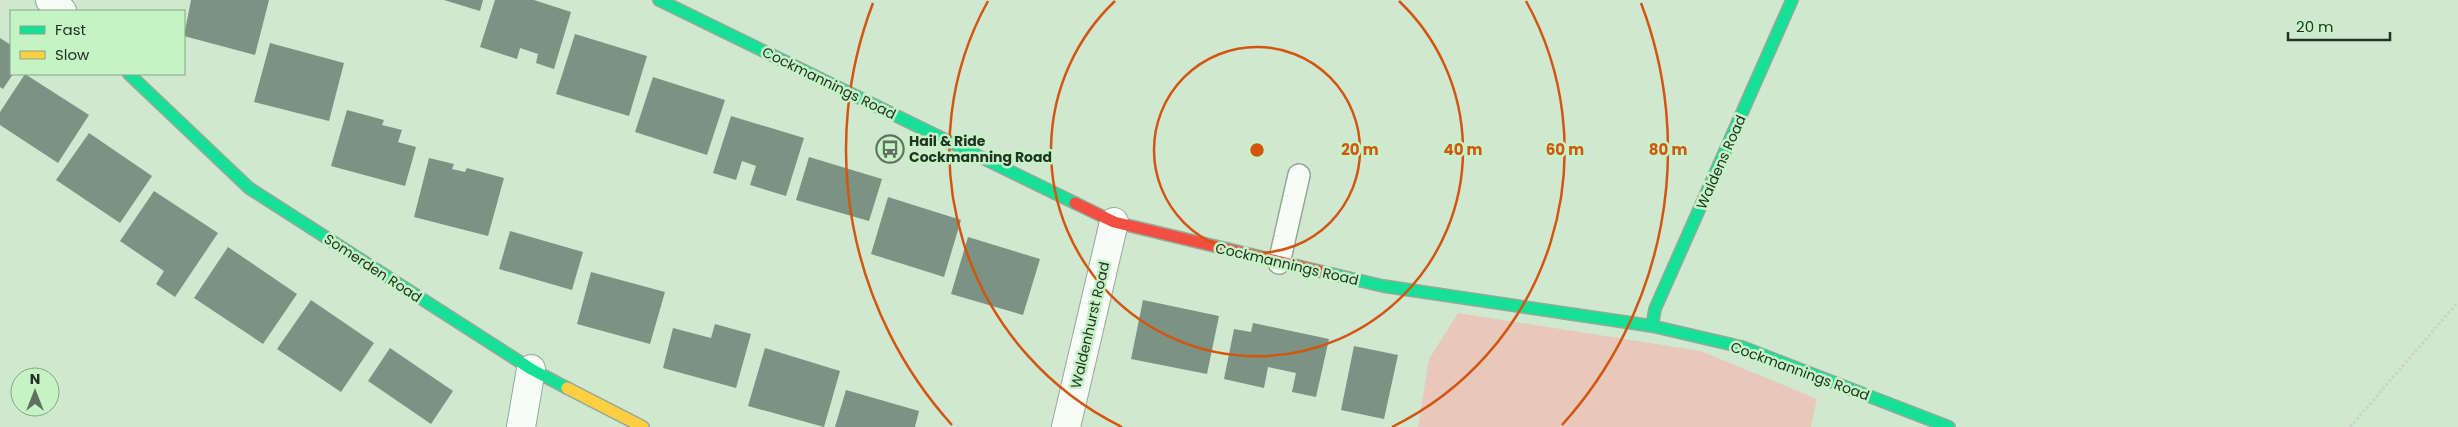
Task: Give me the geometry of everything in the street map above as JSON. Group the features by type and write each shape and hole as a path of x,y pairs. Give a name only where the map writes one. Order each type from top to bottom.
{"street":[{"path":"50,0 61,10"},
{"name":"Cockmannings Road","path":"659,0 1114,222 1279,263 1383,286 1652,326 1742,347 1949,427"},
{"name":"Waldens Road","path":"1652,326 1655,309 1792,0"},
{"name":"Somerden Road","path":"130,75 249,188 531,369 643,427"},
{"name":"Waldenhurst Road","path":"1066,427 1114,222"},
{"path":"521,427 531,369"}],"lane":[{"path":"1279,263 1299,175"}],"path":[{"path":"2350,427 2458,302"}],"shaded area":[{"path":"1458,313 1701,351 1817,399 1811,427 1418,427 1429,359"}],"building":[{"path":"191,0 269,0 255,55 185,36"},
{"path":"444,0 483,0 480,11"},
{"path":"495,0 534,0 571,12 554,69 536,63 538,54 520,48 517,59 480,47"},
{"path":"575,34 647,56 629,116 556,94"},
{"path":"0,38 10,44 10,75 12,75 3,89 0,87"},
{"path":"270,43 344,63 329,121 254,102"},
{"path":"24,75 27,75 89,115 58,163 0,125 0,112"},
{"path":"653,77 725,100 707,155 635,132"},
{"path":"347,110 384,120 382,125 402,130 398,142 416,147 405,186 331,166"},
{"path":"731,116 804,138 786,196 750,185 756,166 742,161 736,180 713,173"},
{"path":"89,133 152,176 120,223 56,180"},
{"path":"809,157 882,179 869,221 796,200"},
{"path":"429,158 454,164 452,169 465,172 467,168 504,178 488,236 414,217"},
{"path":"154,191 218,233 175,297 156,284 164,271 120,241"},
{"path":"888,197 961,220 944,277 871,254"},
{"path":"510,231 583,252 572,290 499,269"},
{"path":"968,237 1040,259 1023,315 951,294"},
{"path":"228,247 297,294 263,344 194,298"},
{"path":"591,272 665,292 650,344 577,324"},
{"path":"311,300 374,343 341,392 277,349"},
{"path":"1143,300 1219,316 1207,374 1131,359"},
{"path":"1253,323 1329,339 1316,397 1292,392 1296,373 1268,367 1264,388 1224,379 1234,329 1251,332"},
{"path":"715,324 751,334 736,388 663,368 673,328 711,338"},
{"path":"1354,346 1398,355 1384,419 1341,410"},
{"path":"390,348 453,391 431,424 368,381"},
{"path":"765,348 840,371 824,427 748,406"},
{"path":"846,390 919,411 915,427 835,427"}],"traffic: fast":[{"path":"659,0 1075,203"},
{"path":"1652,326 1655,309 1792,0"},
{"path":"130,75 249,188 531,369 567,388"},
{"path":"1323,272 1383,286 1652,326 1742,347 1949,427"}],"traffic: slow":[{"path":"567,388 643,427"}],"traffic: jam":[{"path":"1075,203 1114,222 1323,272"}],"place":[{"name":"Hail & Ride Cockmanning Road","path":"890,149"}]}
